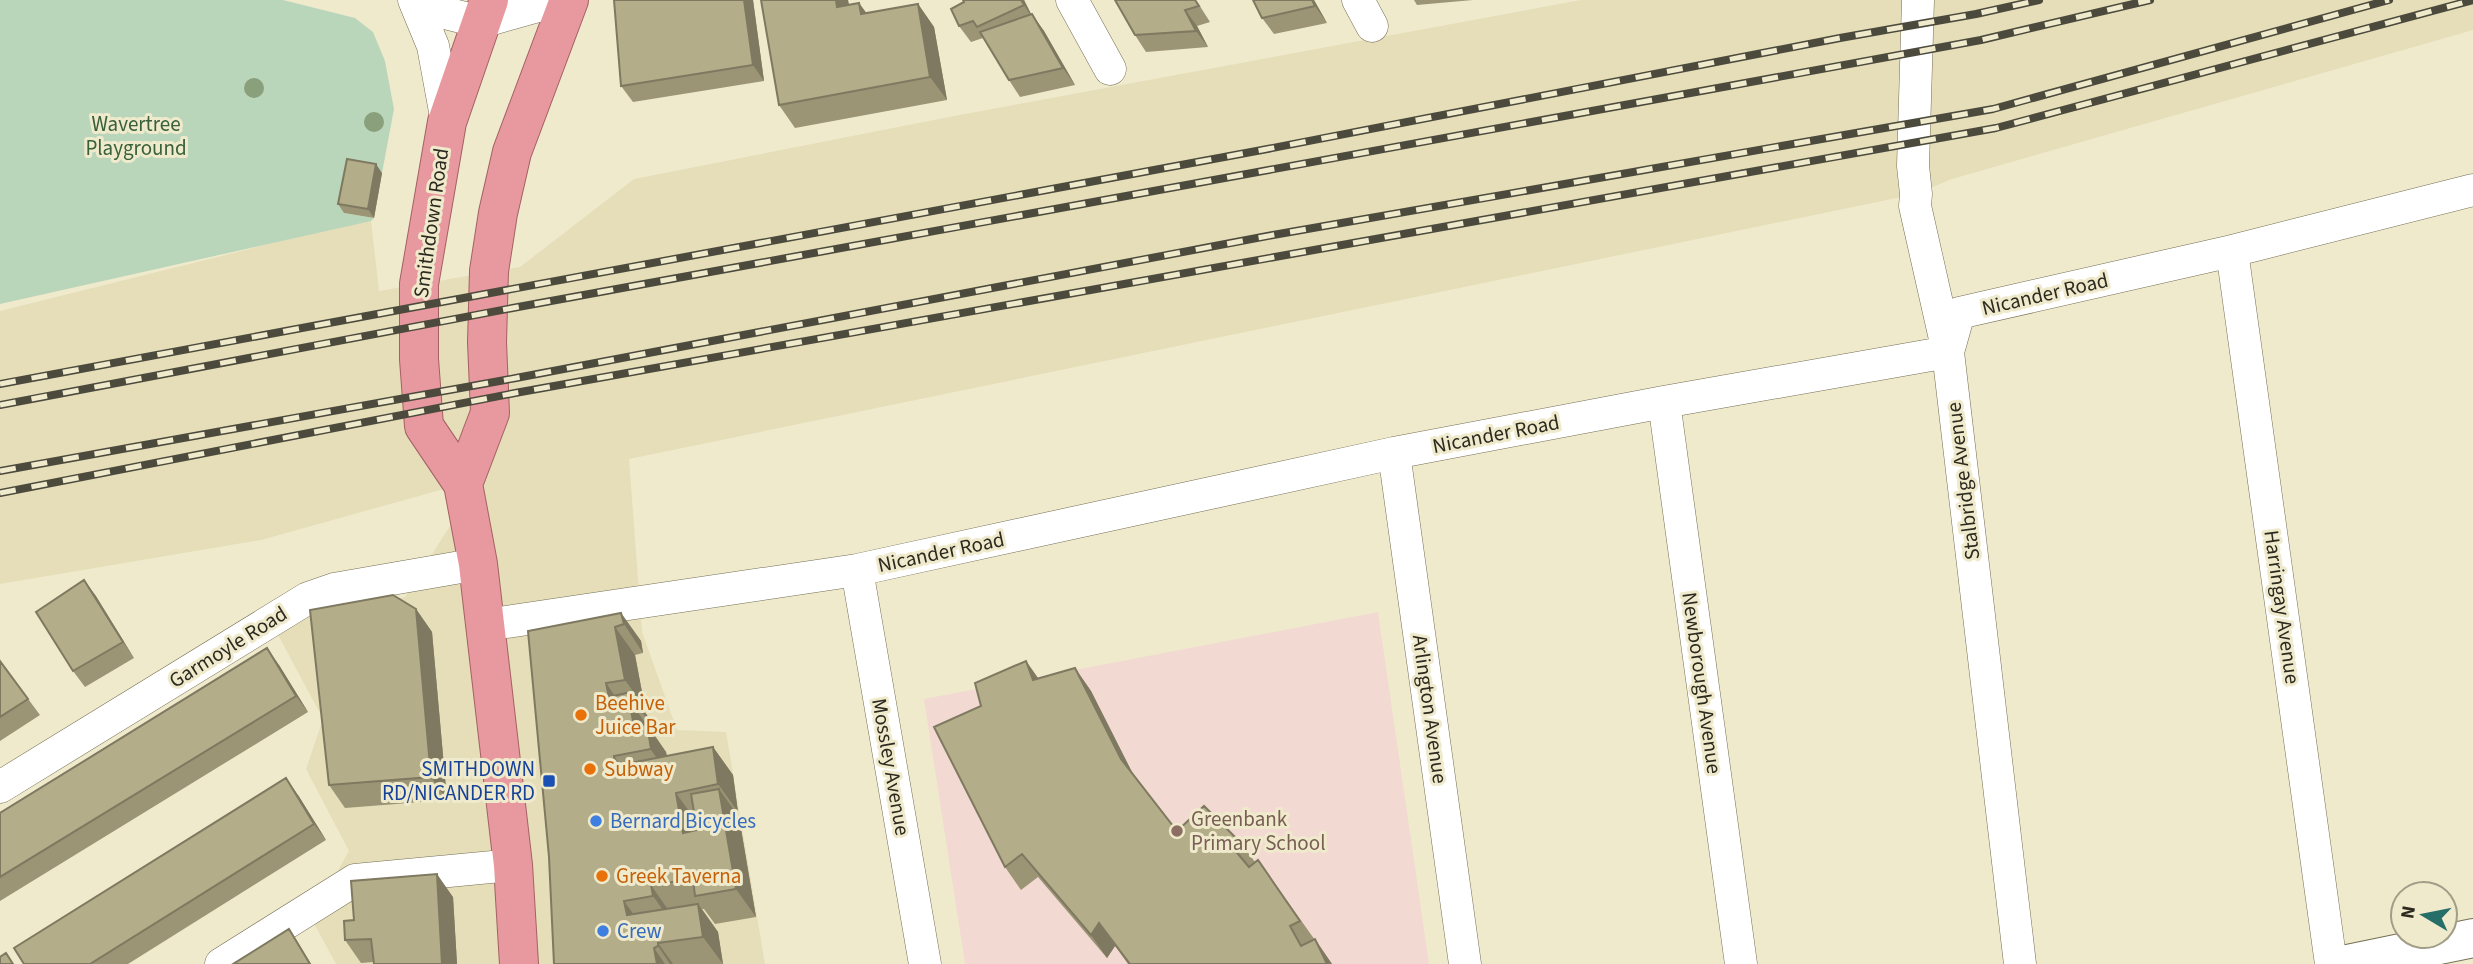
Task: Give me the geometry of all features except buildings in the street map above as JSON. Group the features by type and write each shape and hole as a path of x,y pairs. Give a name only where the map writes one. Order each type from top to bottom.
{"highway":[{"path":"463,484 491,413 487,342 489,271 498,212 512,152 569,0"},
{"name":"Smithdown Road","path":"485,11 447,121 419,284 419,359 424,426 463,484 478,564 513,865 519,964"}],"street":[{"path":"447,121 433,46 415,3 485,11 559,0"},
{"path":"1072,0 1110,69"},
{"name":"Stalbridge Avenue","path":"1919,0 1913,166 1915,205 1948,352 2020,964"},
{"name":"Nicander Road","path":"486,625 857,570 1394,453 1948,352 1959,313 2232,251 2473,190"},
{"name":"Harringay Avenue","path":"2232,251 2331,964"},
{"name":"Newborough Avenue","path":"1664,402 1741,964"},
{"name":"Arlington Avenue","path":"1394,453 1465,964"},
{"name":"Garmoyle Road","path":"0,787 308,598 334,589 478,564"},
{"name":"Mossley Avenue","path":"857,570 925,964"},
{"path":"221,964 355,880 513,865"},
{"path":"2347,964 2473,938"}],"shaded area":[{"path":"1581,0 2473,0 2473,30 1952,179 1916,194 629,459 642,632 677,730 726,732 765,964 336,964 311,918 349,851 306,769 323,719 277,633 321,610 405,597 477,483 462,484 261,540 0,584 0,311 371,221 379,291 520,267 634,179 954,116"},
{"name":"Greenbank Primary School","path":"1378,612 1429,964 965,964 924,699"}],"green space":[{"name":"Wavertree Playground","path":"0,0 283,0 355,18 373,32 385,61 394,109 382,173 344,213 374,218 371,221 0,304"}],"railway":[{"path":"0,384 1262,150 2039,0"},
{"path":"0,405 518,307 1981,40 2150,0"},
{"path":"0,471 516,378 1273,235 1993,109 2389,0"},
{"path":"0,493 515,393 1996,128 2473,0"}],"place":[{"name":"Beehive Juice Bar","path":"581,715"},
{"name":"Subway","path":"590,769"},
{"name":"SMITHDOWN RD/NICANDER RD","path":"549,781"},
{"name":"Bernard Bicycles","path":"596,821"},
{"name":"Greenbank Primary School","path":"1177,831"},
{"name":"Greek Taverna","path":"602,876"},
{"name":"Crew","path":"603,931"}]}
